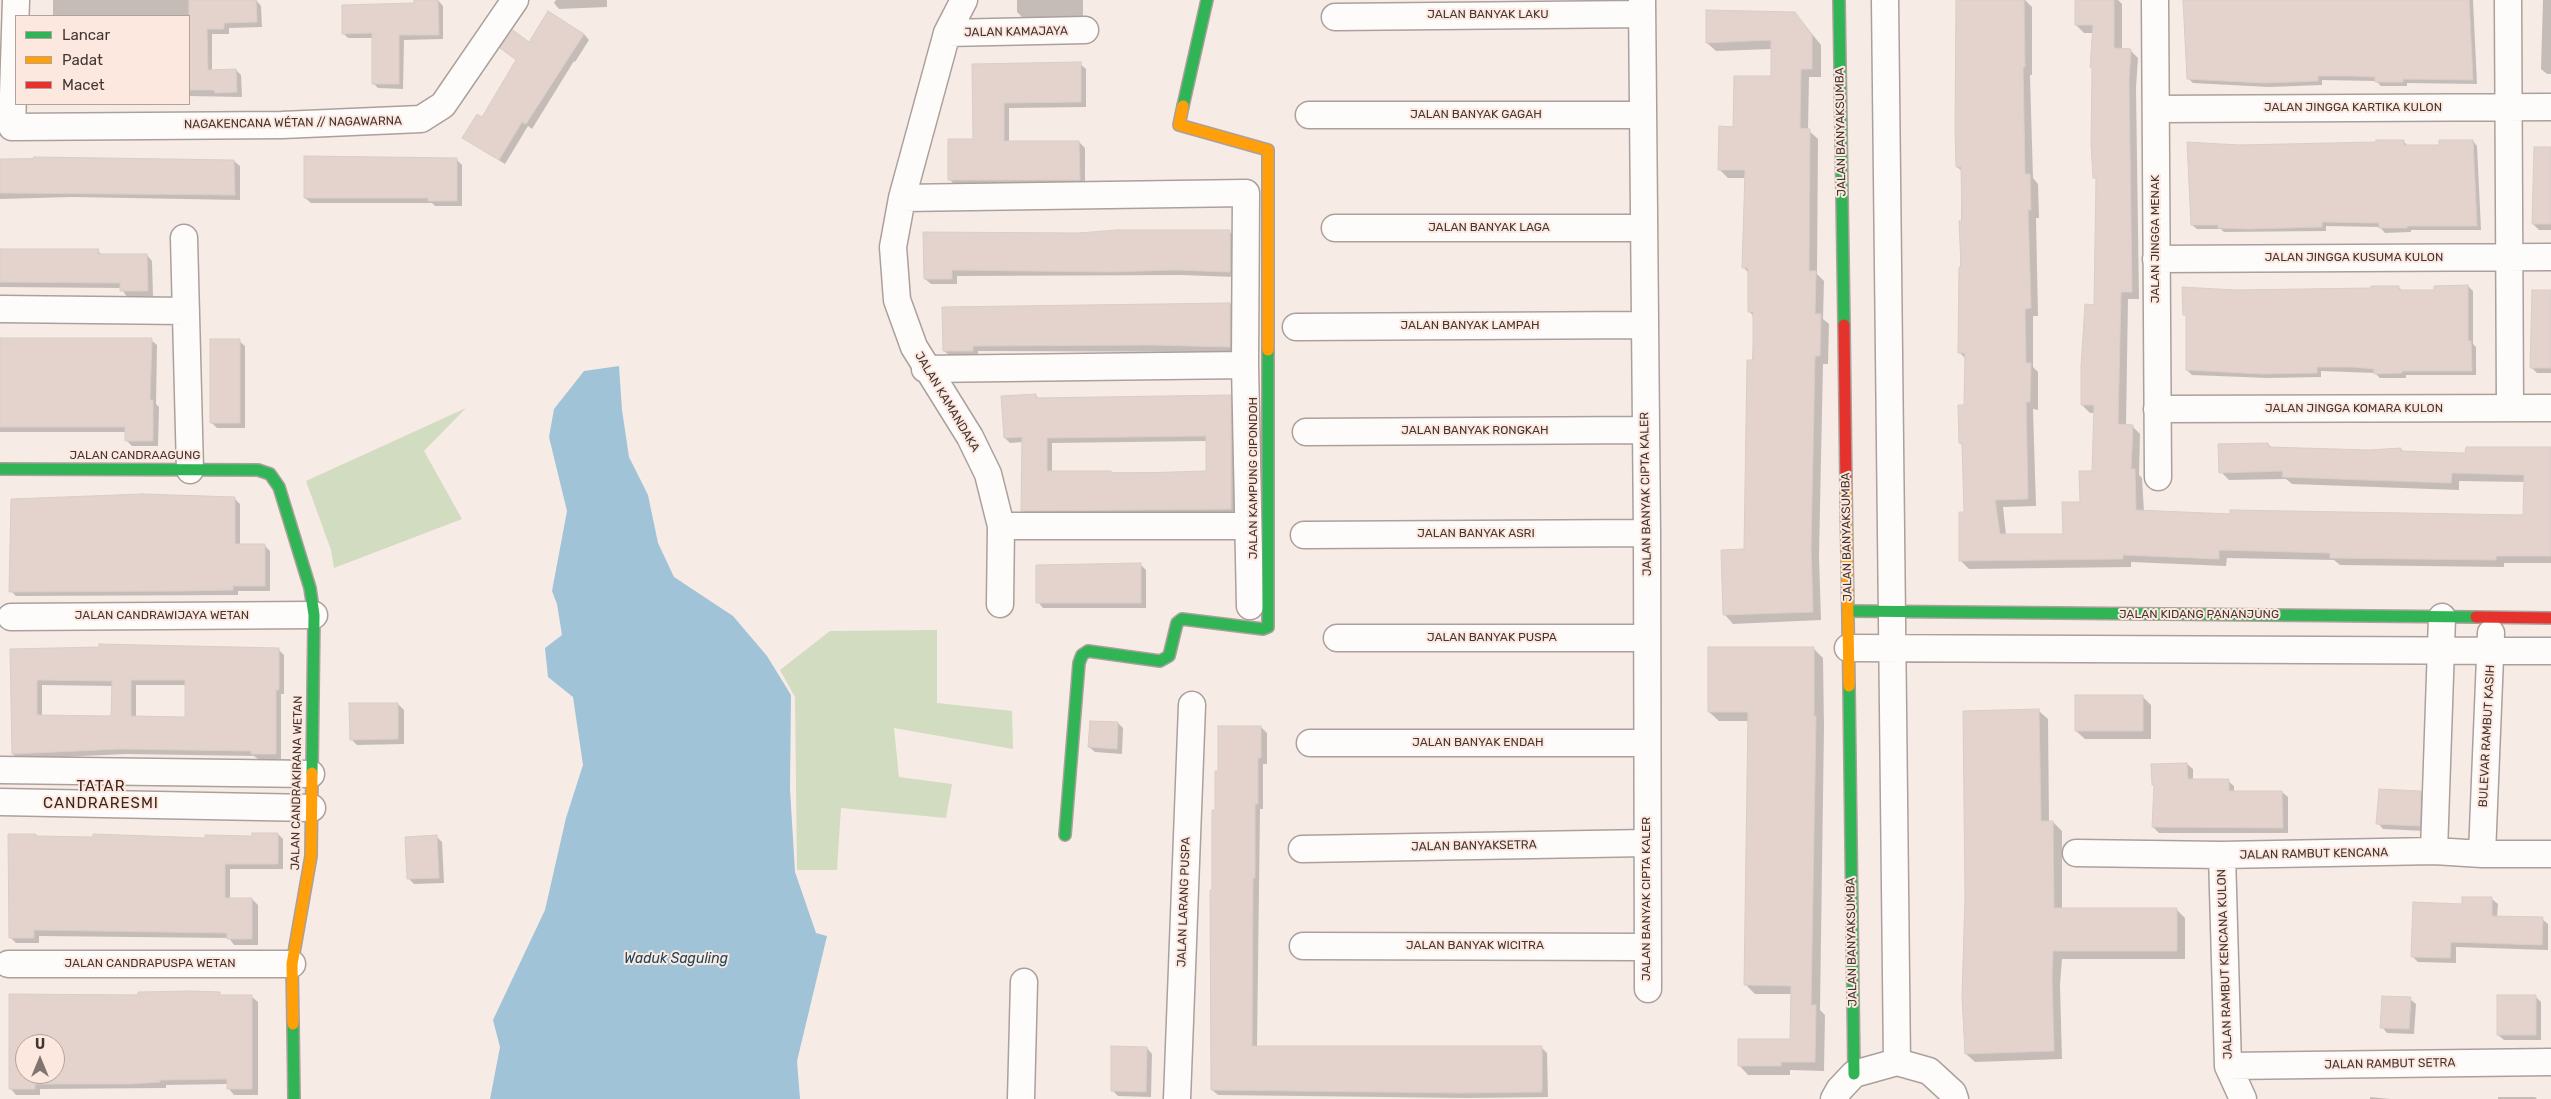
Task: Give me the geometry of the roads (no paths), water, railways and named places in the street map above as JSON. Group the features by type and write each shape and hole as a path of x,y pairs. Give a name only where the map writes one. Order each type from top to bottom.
{"street":[{"name":"NAGAKENCANA WÉTAN // NAGAWARNA","path":"16,0 16,15"},
{"name":"NAGAKENCANA WÉTAN // NAGAWARNA","path":"15,32 12,127 282,124 421,119 443,105 514,0"},
{"name":"JALAN KAMANDAKA","path":"964,0 947,34 902,198 893,246 897,300 914,347 970,437 988,474 1001,526 1000,604"},
{"name":"JALAN KAMPUNG CIPONDOH","path":"1065,835 1079,663 1082,654 1088,651 1160,661 1169,656 1177,623 1182,619 1263,630 1268,627 1268,150 1178,124 1207,0"},
{"name":"JALAN BANYAKSUMBA","path":"1839,0 1854,1074"},
{"path":"1885,0 1897,1062"},
{"name":"JALAN JINGGA MENAK","path":"2156,0 2158,477"},
{"path":"2508,0 2510,408"},
{"name":"JALAN BANYAK LAKU","path":"1335,16 1642,7"},
{"name":"JALAN BANYAK CIPTA KALER","path":"1642,7 1644,430 1647,533 1648,989"},
{"name":"JALAN KAMAJAYA","path":"947,34 1085,30"},
{"name":"JALAN JINGGA KARTIKA KULON","path":"2156,109 2551,107"},
{"name":"JALAN BANYAK GAGAH","path":"1309,115 1643,115"},
{"path":"902,198 1246,194 1245,365 1250,606"},
{"name":"JALAN BANYAK LAGA","path":"1335,228 1643,228"},
{"path":"184,238 190,470"},
{"name":"JALAN JINGGA KUSUMA KULON","path":"2156,259 2551,256"},
{"path":"0,309 186,311"},
{"name":"JALAN BANYAK LAMPAH","path":"1296,327 1644,325"},
{"path":"926,368 1245,365"},
{"name":"JALAN JINGGA KOMARA KULON","path":"2157,409 2551,408"},
{"name":"JALAN BANYAK RONGKAH","path":"1306,432 1644,430"},
{"name":"JALAN CANDRAAGUNG","path":"0,469 258,470 270,474"},
{"name":"JALAN CANDRAKIRANA WETAN","path":"270,474 279,487 282,496 310,588 314,615 311,856 292,964 294,1099"},
{"path":"1001,526 1248,526"},
{"name":"JALAN BANYAK ASRI","path":"1304,536 1647,533"},
{"name":"JALAN KIDANG PANANJUNG","path":"1848,611 2551,618"},
{"name":"JALAN CANDRAWIJAYA WETAN","path":"11,617 314,615"},
{"path":"2434,851 2442,617"},
{"name":"BULEVAR RAMBUT KASIH","path":"2482,854 2491,617"},
{"name":"JALAN BANYAK PUSPA","path":"1337,638 1647,638"},
{"path":"1848,648 2551,651"},
{"name":"JALAN LARANG PUSPA","path":"1177,1099 1192,705"},
{"name":"JALAN BANYAK ENDAH","path":"1310,743 1646,743"},
{"path":"0,770 311,774"},
{"path":"0,802 312,808"},
{"name":"JALAN BANYAKSETRA","path":"1302,849 1647,843"},
{"name":"JALAN RAMBUT KENCANA","path":"2076,853 2222,855 2434,851 2482,854 2551,854"},
{"name":"JALAN RAMBUT KENCANA KULON","path":"2222,855 2228,1066 2243,1099"},
{"name":"JALAN BANYAK WICITRA","path":"1303,946 1647,947"},
{"name":"JALAN CANDRAPUSPA WETAN","path":"8,964 292,964"},
{"path":"1021,1099 1024,982"},
{"path":"1834,1099 1839,1090 1854,1074 1897,1062 1929,1071 1953,1093 1955,1099"},
{"name":"JALAN RAMBUT SETRA","path":"2228,1066 2551,1062"}],"water":[{"name":"Waduk Saguling","path":"619,366 622,410 629,457 648,495 658,543 674,577 733,616 767,656 791,695 790,789 795,872 816,933 827,936 797,1061 800,1099 490,1099 500,1047 493,1020 545,910 566,818 583,765 573,697 548,677 545,648 562,635 557,604 552,591 567,511 549,437 554,409 584,371"}],"district":[{"name":"TATAR CANDRARESMI","path":"101,796"}]}
